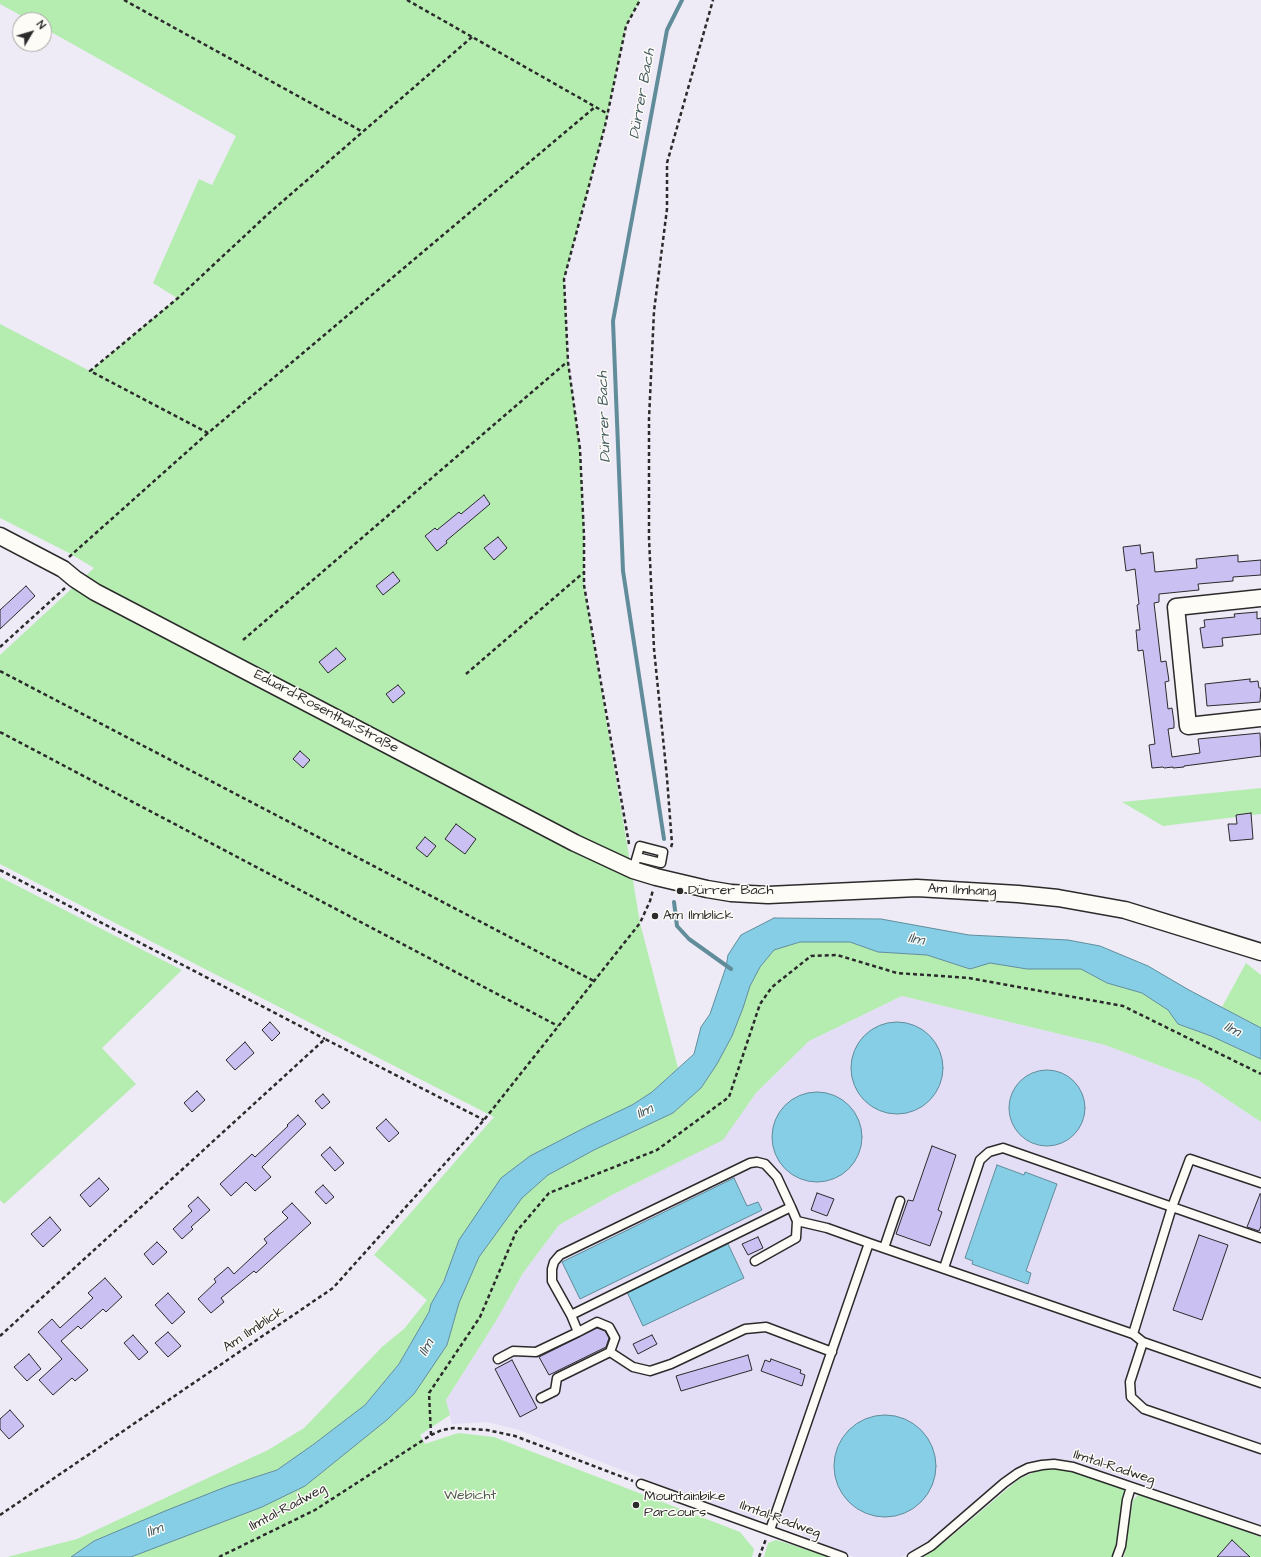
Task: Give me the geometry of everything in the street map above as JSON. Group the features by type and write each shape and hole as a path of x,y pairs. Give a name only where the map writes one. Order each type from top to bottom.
{"street":[{"name":"Eduard-Rosenthal-Straße","path":"0,536 69,574 109,599 575,843 635,863 656,878"},
{"path":"1261,598 1176,607 1188,726 1261,718"},
{"name":"Am Ilmhang","path":"656,878 731,893 768,895 917,888 1058,898 1125,910 1261,952"}],"lane":[{"path":"944,1268 980,1160 989,1152 1003,1148 1261,1238"},
{"path":"1133,1334 1172,1207 1190,1159 1261,1183"},
{"path":"578,1332 552,1281 554,1262 560,1256 750,1163 757,1162 765,1164 777,1177 797,1221 796,1238 755,1262"},
{"path":"884,1248 900,1201"},
{"path":"570,1315 791,1207"},
{"path":"797,1221 827,1228 944,1268 1133,1334 1143,1342 1261,1383"},
{"path":"770,1530 869,1243"},
{"path":"498,1359 513,1351 536,1352 597,1322 609,1326 615,1338 610,1352 557,1378 555,1391 541,1398"},
{"path":"610,1352 633,1367 650,1371 671,1364 745,1329 766,1327 832,1352"},
{"path":"1143,1342 1130,1382 1131,1397 1144,1409 1261,1449"},
{"name":"Ilmtal-Radweg","path":"912,1557 931,1546 1004,1483 1018,1473 1028,1468 1054,1464 1073,1467 1132,1486 1261,1531"},
{"name":"Ilmtal-Radweg","path":"641,1484 843,1557"},
{"path":"1117,1557 1121,1546 1127,1500 1132,1486"}],"path":[{"path":"124,0 363,132"},
{"path":"407,0 608,114"},
{"path":"635,863 584,585 584,536 580,449 568,362 564,279 608,114 626,26 640,0"},
{"path":"669,850 672,844 654,649 649,538 648,419 654,311 666,209 666,162 713,0"},
{"path":"208,433 90,371 178,298 268,214 472,37"},
{"path":"0,647 69,574 70,554 208,433 595,107"},
{"path":"243,640 568,362"},
{"path":"466,674 584,573"},
{"path":"0,671 594,981"},
{"path":"0,732 558,1026"},
{"path":"0,870 484,1120"},
{"name":"Am Ilmblick","path":"0,1515 332,1288 484,1120 640,923 650,902 656,878"},
{"path":"431,1434 429,1393 480,1317 516,1232 549,1193 657,1150 729,1097 760,1004 772,987 811,956 837,955 897,973 969,978 1123,1006 1261,1074"},
{"path":"0,1336 325,1038"},
{"name":"Ilmtal-Radweg","path":"219,1557 315,1510 431,1434 453,1428 487,1430 515,1436 641,1484"},
{"path":"759,1557 770,1530"}],"shaded area":[{"path":"902,996 1105,1045 1198,1080 1261,1122 1261,1527 1077,1463 1048,1460 1021,1467 1002,1480 932,1540 915,1552 900,1557 855,1557 824,1547 806,1538 789,1522 774,1515 763,1514 751,1520 519,1430 487,1422 452,1424 446,1400 496,1321 523,1273 559,1225 612,1195 722,1140 756,1093 809,1041"}],"green space":[{"path":"0,0 640,0 626,26 605,126 564,279 568,362 580,449 584,536 584,585 640,923 678,1068 652,1092 632,1105 559,1141 501,1178 482,1207 431,1304 429,1312 399,1364 365,1405 277,1470 228,1486 94,1541 71,1557 7,1557 77,1539 268,1450 304,1428 383,1346 404,1329 427,1300 374,1255 494,1117 0,864 0,655 94,568 71,554 0,518 0,324 90,371 177,298 153,283 199,179 212,185 236,136 52,32 52,12 14,12 0,4"},
{"path":"1261,788 1261,814 1163,826 1122,802"},
{"path":"0,877 182,970 102,1048 136,1084 4,1204 0,1200"},
{"name":"Webicht","path":"800,942 850,942 878,952 927,955 970,969 990,963 1027,969 1081,969 1107,983 1142,993 1168,1010 1178,1024 1211,1036 1261,1059 1261,1122 1198,1080 1105,1045 902,996 809,1041 756,1093 723,1140 612,1195 559,1225 523,1273 496,1321 446,1400 450,1415 420,1435 425,1444 458,1433 494,1437 740,1532 754,1549 752,1557 131,1557 262,1507 305,1486 388,1419 414,1394 447,1345 459,1303 479,1257 522,1198 548,1175 594,1150 673,1113 701,1088 717,1064 732,1036 750,986 760,967 774,950"},
{"path":"1246,963 1261,975 1261,1028 1222,1007"},
{"path":"1053,1469 1071,1471 1084,1475 1122,1487 1126,1492 1119,1543 1114,1557 924,1557 947,1540 1019,1479 1039,1470"},
{"path":"1138,1495 1145,1495 1261,1537 1261,1557 1124,1557 1133,1500"},
{"path":"776,1540 830,1557 764,1557 768,1543"}],"water":[{"name":"Ilm","path":"774,918 881,919 969,935 1068,940 1100,946 1148,966 1189,990 1261,1028 1261,1059 1211,1036 1178,1024 1168,1010 1142,993 1107,983 1081,969 1027,969 990,963 970,969 927,955 878,952 850,942 800,942 774,950 760,967 750,986 732,1036 717,1064 701,1088 673,1113 594,1150 548,1175 522,1198 479,1257 459,1303 447,1345 414,1394 388,1419 305,1486 262,1507 131,1557 71,1557 94,1541 165,1511 228,1486 277,1470 365,1405 399,1364 429,1312 431,1304 444,1281 459,1240 501,1178 530,1156 632,1105 652,1092 694,1054 701,1027 710,1014 726,967 728,955 741,935"},
{"path":"897,1022 914,1026 929,1036 939,1051 943,1068 939,1085 929,1100 914,1110 897,1114 880,1110 865,1100 855,1085 851,1068 855,1051 865,1036 880,1026"},
{"path":"1039,1070 1055,1070 1068,1076 1079,1087 1085,1100 1083,1123 1068,1140 1055,1146 1039,1146 1026,1140 1011,1123 1009,1116 1009,1100 1015,1087 1032,1072"},
{"path":"817,1092 834,1095 849,1105 859,1120 862,1137 859,1154 849,1169 834,1179 817,1182 800,1179 785,1169 775,1154 772,1137 775,1120 785,1105 800,1095"},
{"path":"997,1165 1024,1175 1025,1172 1057,1184 1026,1271 1031,1273 1028,1284 972,1264 973,1261 965,1258"},
{"path":"734,1178 747,1206 758,1202 762,1210 580,1299 562,1262"},
{"path":"728,1244 744,1278 643,1326 627,1292"},
{"path":"885,1415 904,1419 921,1430 932,1447 936,1466 932,1485 921,1502 904,1513 885,1517 866,1513 849,1502 838,1485 834,1466 838,1447 849,1430 866,1419"}],"building":[{"path":"484,495 490,504 446,541 447,543 437,551 425,536 435,528 437,530 459,512 461,514"},
{"path":"498,537 507,548 494,560 484,548"},
{"path":"1140,545 1141,554 1153,552 1155,572 1197,568 1196,559 1238,555 1238,562 1261,560 1261,575 1233,577 1233,581 1198,584 1199,590 1159,594 1159,602 1154,603 1161,662 1166,661 1169,681 1165,682 1168,709 1172,708 1174,722 1174,728 1168,729 1172,757 1200,753 1198,739 1260,733 1261,756 1184,767 1152,768 1149,745 1155,744 1143,650 1138,651 1136,630 1140,630 1135,569 1126,571 1123,547"},
{"path":"393,572 400,581 383,595 376,586"},
{"path":"26,586 35,596 0,629 0,610"},
{"path":"1257,612 1257,619 1261,618 1261,634 1222,638 1223,646 1203,648 1200,628 1205,627 1204,620 1235,617 1234,614"},
{"path":"336,648 346,659 328,673 319,662"},
{"path":"1250,679 1250,682 1258,681 1259,688 1261,688 1260,702 1207,706 1205,684"},
{"path":"398,685 405,693 393,703 386,694"},
{"path":"300,751 310,760 303,768 293,759"},
{"path":"1251,813 1253,839 1230,841 1228,824 1237,824 1236,815"},
{"path":"456,824 476,839 465,854 445,839"},
{"path":"425,837 436,846 427,857 416,848"},
{"path":"270,1022 280,1033 272,1041 262,1030"},
{"path":"245,1042 254,1053 235,1070 226,1060"},
{"path":"197,1091 205,1100 192,1112 184,1103"},
{"path":"323,1094 330,1102 322,1109 315,1101"},
{"path":"298,1115 306,1124 262,1167 271,1177 255,1191 246,1182 231,1196 220,1184 252,1154 255,1157"},
{"path":"386,1119 399,1133 389,1142 376,1128"},
{"path":"932,1146 956,1155 938,1210 942,1212 930,1246 896,1234 908,1200 913,1201"},
{"path":"330,1147 344,1163 335,1171 321,1155"},
{"path":"99,1178 109,1189 90,1207 80,1195"},
{"path":"323,1185 334,1197 326,1204 315,1192"},
{"path":"817,1193 834,1199 827,1216 811,1210"},
{"path":"1260,1194 1261,1226 1259,1231 1247,1227"},
{"path":"198,1197 210,1210 191,1227 193,1229 182,1239 173,1229 192,1211 188,1206"},
{"path":"292,1203 311,1223 256,1273 254,1271 221,1298 224,1302 211,1313 198,1299 216,1282 214,1279 228,1267 234,1274 267,1243 264,1239 288,1218 282,1212"},
{"path":"50,1217 61,1230 43,1247 31,1234"},
{"path":"1199,1235 1228,1245 1202,1320 1173,1310"},
{"path":"758,1237 763,1248 748,1255 742,1244"},
{"path":"157,1242 167,1252 153,1265 144,1254"},
{"path":"105,1278 122,1297 106,1312 103,1309 81,1329 78,1326 61,1341 88,1370 75,1381 72,1378 53,1395 39,1380 62,1359 38,1332 52,1319 60,1328 93,1298 88,1293"},
{"path":"168,1293 185,1312 172,1324 155,1305"},
{"path":"597,1328 605,1331 609,1338 606,1347 549,1375 539,1357"},
{"path":"168,1332 181,1346 168,1357 155,1343"},
{"path":"133,1335 148,1352 139,1360 124,1343"},
{"path":"652,1335 657,1344 638,1354 633,1344"},
{"path":"29,1354 41,1369 27,1381 14,1367"},
{"path":"748,1355 752,1370 681,1391 676,1376"},
{"path":"771,1359 801,1370 800,1373 805,1375 802,1386 761,1371 765,1360 770,1362"},
{"path":"512,1360 537,1408 520,1417 495,1369"},
{"path":"10,1410 24,1426 9,1439 0,1429 0,1419"},
{"path":"1232,1540 1250,1557 1217,1557"}],"waterway":[{"name":"Dürrer Bach","path":"664,839 623,571 613,321 667,30 682,0"},
{"name":"Dürrer Bach","path":"674,902 677,926 689,939 731,969"}],"place":[{"name":"Dürrer Bach","path":"680,891"},
{"name":"Am Ilmblick","path":"655,916"},
{"name":"Mountainbike Parcours","path":"636,1505"}]}
